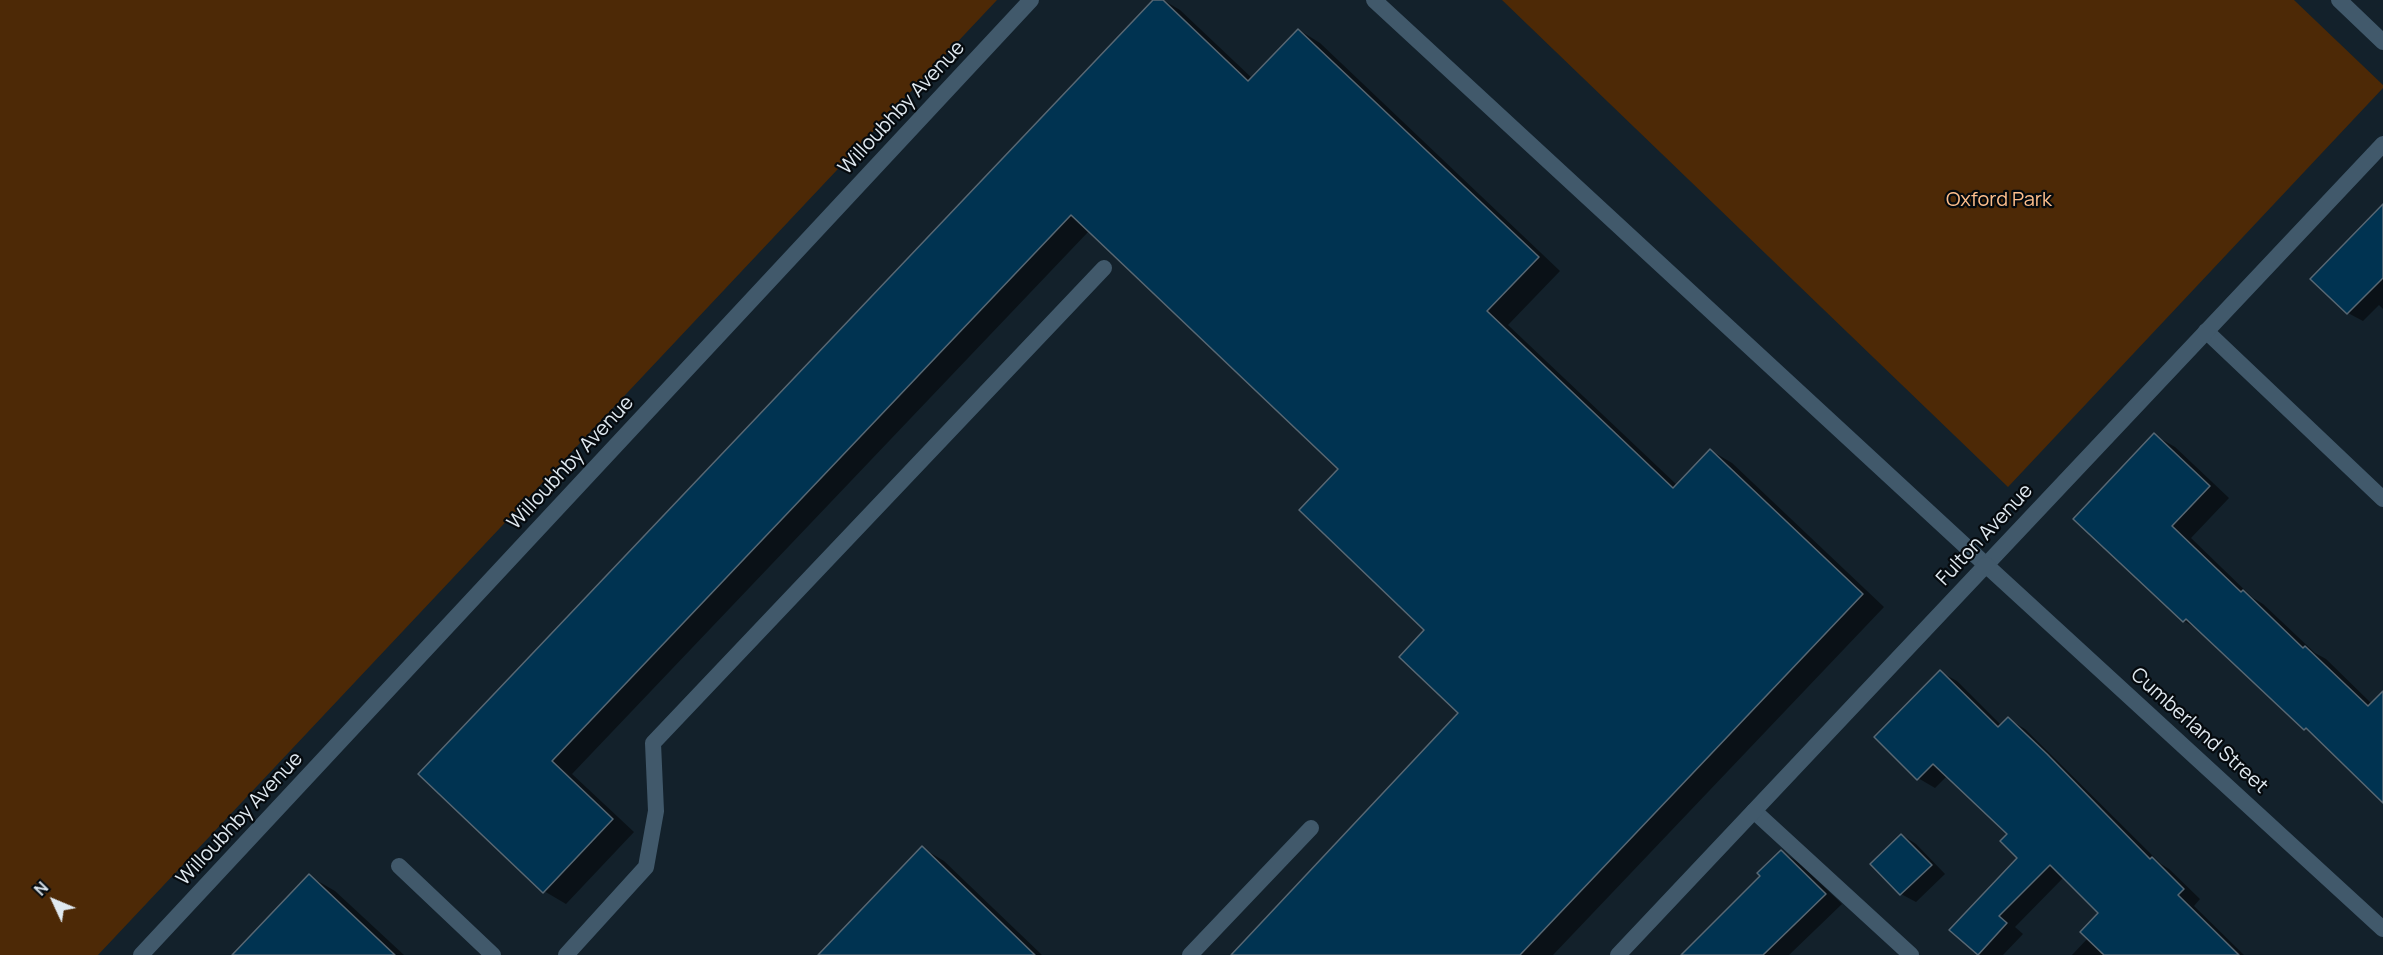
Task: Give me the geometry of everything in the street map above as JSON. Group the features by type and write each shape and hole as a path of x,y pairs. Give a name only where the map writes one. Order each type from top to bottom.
{"street":[{"name":"Willoubhby Avenue","path":"141,955 1031,0"},
{"name":"Cumberland Street","path":"1374,0 2383,929"},
{"path":"2338,0 2383,42"},
{"name":"Fulton Avenue","path":"1618,955 2383,144"},
{"path":"566,955 646,867 656,811 653,743 1104,268"},
{"path":"2206,331 2383,499"},
{"path":"1754,811 1911,955"},
{"path":"1190,955 1311,828"},
{"path":"399,866 493,955"}],"green space":[{"path":"0,0 997,0 98,955 0,955"},
{"name":"Oxford Park","path":"1502,0 2294,0 2383,85 2383,88 2008,487"}],"building":[{"path":"1153,0 1163,0 1248,81 1298,29 1539,257 1487,311 1673,488 1710,449 1863,594 1520,955 1231,955 1458,713 1399,657 1424,630 1299,510 1338,469 1071,215 552,761 613,819 543,893 418,774"},
{"path":"2383,204 2383,278 2347,314 2310,279"},
{"path":"2154,433 2210,486 2172,526 2241,592 2243,590 2368,706 2383,691 2383,803 2306,728 2304,730 2186,619 2183,622 2073,519"},
{"path":"1940,670 1998,727 2008,717 2047,754 2150,859 2152,857 2184,889 2178,895 2239,955 2104,955 2080,932 2098,913 2050,865 1999,916 2007,923 1978,955 1949,930 2017,858 2000,841 2007,834 1933,764 1917,780 1874,737"},
{"path":"1901,834 1932,865 1900,895 1870,864"},
{"path":"922,846 1035,955 818,955"},
{"path":"1781,850 1826,894 1763,955 1681,955 1760,876 1757,873"},
{"path":"309,874 395,955 232,955"}]}
